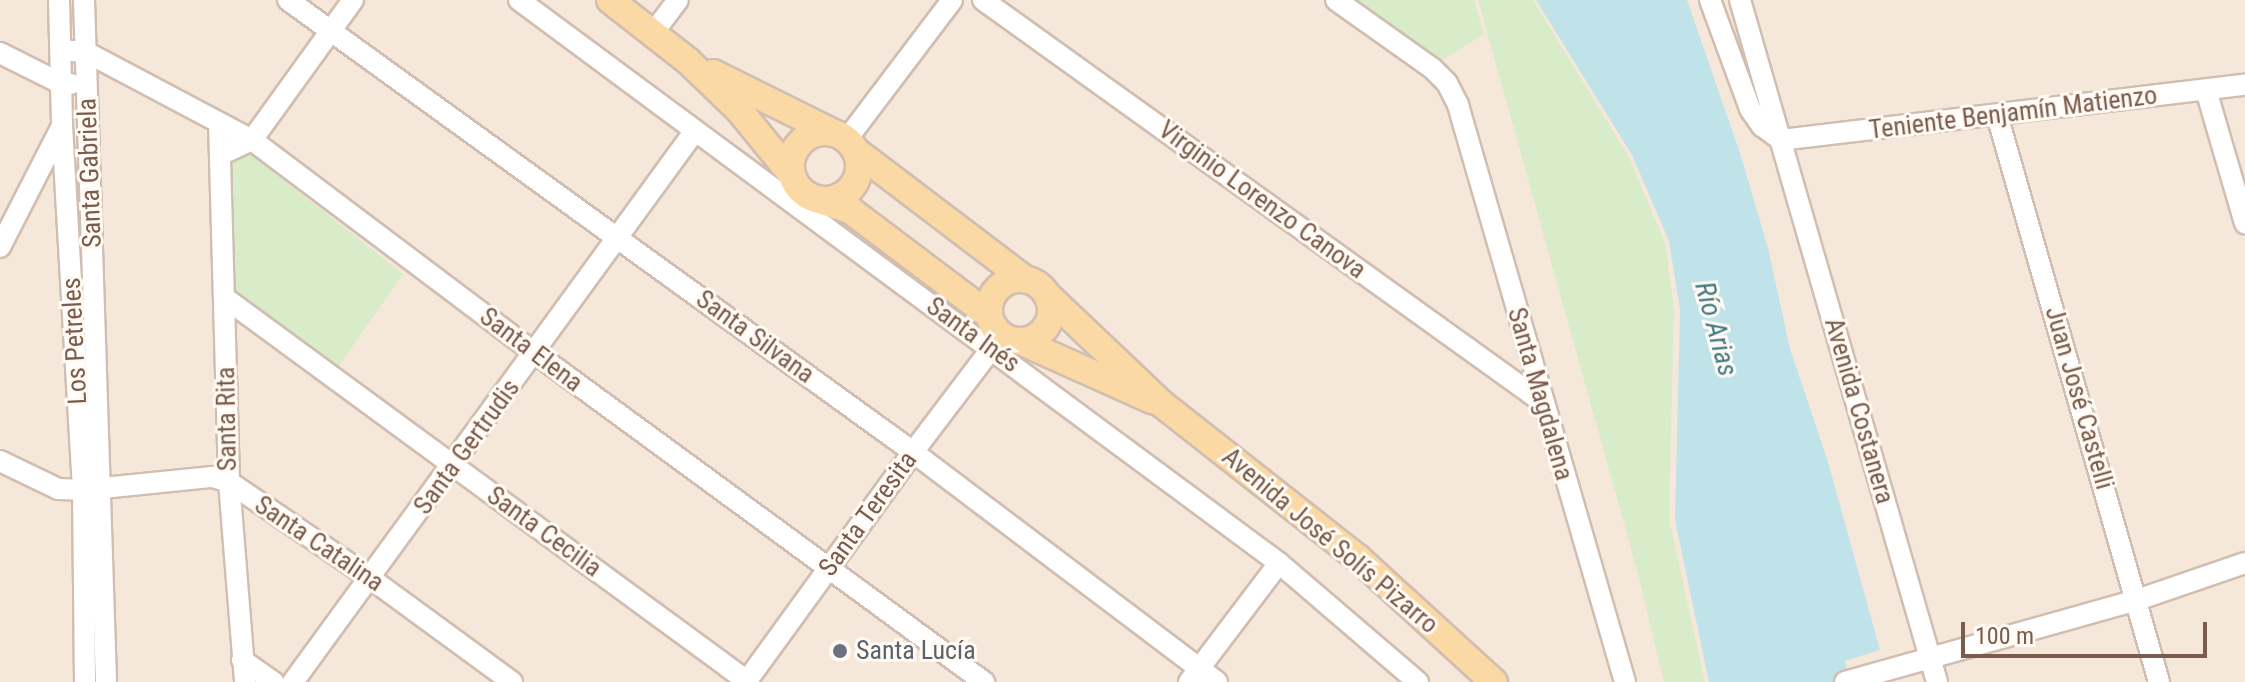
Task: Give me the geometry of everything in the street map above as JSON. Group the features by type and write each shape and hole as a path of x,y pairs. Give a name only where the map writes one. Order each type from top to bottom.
{"main road":[{"name":"Avenida José Solís Pizarro","path":"610,0 688,61 739,110 803,196 850,210 1000,333 1162,404"},
{"name":"Avenida José Solís Pizarro","path":"688,61 845,141 1047,295 1162,404 1358,558 1494,682"},
{"path":"809,135 845,141 859,172 849,191 830,200 803,196 793,152 800,142 809,135"},
{"path":"1026,280 1016,279 998,288 992,296 1000,333 1030,339 1046,326 1050,316 1047,295"}],"street":[{"name":"Los Petreles","path":"59,0 62,125 92,489 85,682"},
{"name":"Santa Gabriela","path":"84,0 92,489 106,682"},
{"name":"Santa Silvana","path":"288,0 913,452 1194,674 1217,682"},
{"path":"220,155 252,140 353,0"},
{"path":"519,0 694,132 803,196"},
{"path":"653,33 678,0"},
{"path":"845,141 952,0"},
{"name":"Virginio Lorenzo Canova","path":"983,0 1541,401"},
{"name":"Santa Magdalena","path":"1336,0 1433,69 1447,83 1458,105 1541,401 1625,682"},
{"path":"1710,0 1750,109 1762,126 1781,140"},
{"name":"Avenida Costanera","path":"1740,0 1937,682"},
{"name":"Santa Elena","path":"61,50 86,52 252,140 535,353 984,682"},
{"path":"0,53 62,84 87,85"},
{"name":"Teniente Benjamín Matienzo","path":"1781,140 2245,85"},
{"path":"2206,90 2245,223"},
{"name":"Juan José Castelli","path":"1997,115 2159,682"},
{"name":"Santa Rita","path":"219,123 229,482 245,682"},
{"path":"0,247 62,125"},
{"name":"Santa Gertrudis","path":"293,682 694,132"},
{"name":"Santa Cecilia","path":"225,298 746,681"},
{"name":"Santa Teresita","path":"746,681 1000,333"},
{"name":"Santa Inés","path":"1000,333 1418,682"},
{"name":"Santa Catalina","path":"0,461 58,489 92,489 212,477 229,482 370,578 512,682"},
{"path":"1194,674 1279,563"},
{"path":"1845,682 2235,573 2245,563"},
{"path":"242,660 274,682"}],"shaded area":[{"path":"0,0 2245,0 2245,682 0,682"}],"green space":[{"path":"1350,0 1474,0 1484,34 1436,64"},
{"path":"1478,0 1533,0 1630,159 1665,243 1674,308 1669,519 1705,682 1664,682 1637,570"},
{"path":"247,151 403,274 336,370 235,295 228,158"}],"water":[{"name":"Río Arias","path":"1536,0 1687,0 1740,153 1768,248 1790,349 1828,462 1880,650 1845,661 1850,682 1709,682 1675,520 1680,310 1669,241 1632,155"}],"place":[{"name":"Santa Lucía","path":"840,651"}]}
